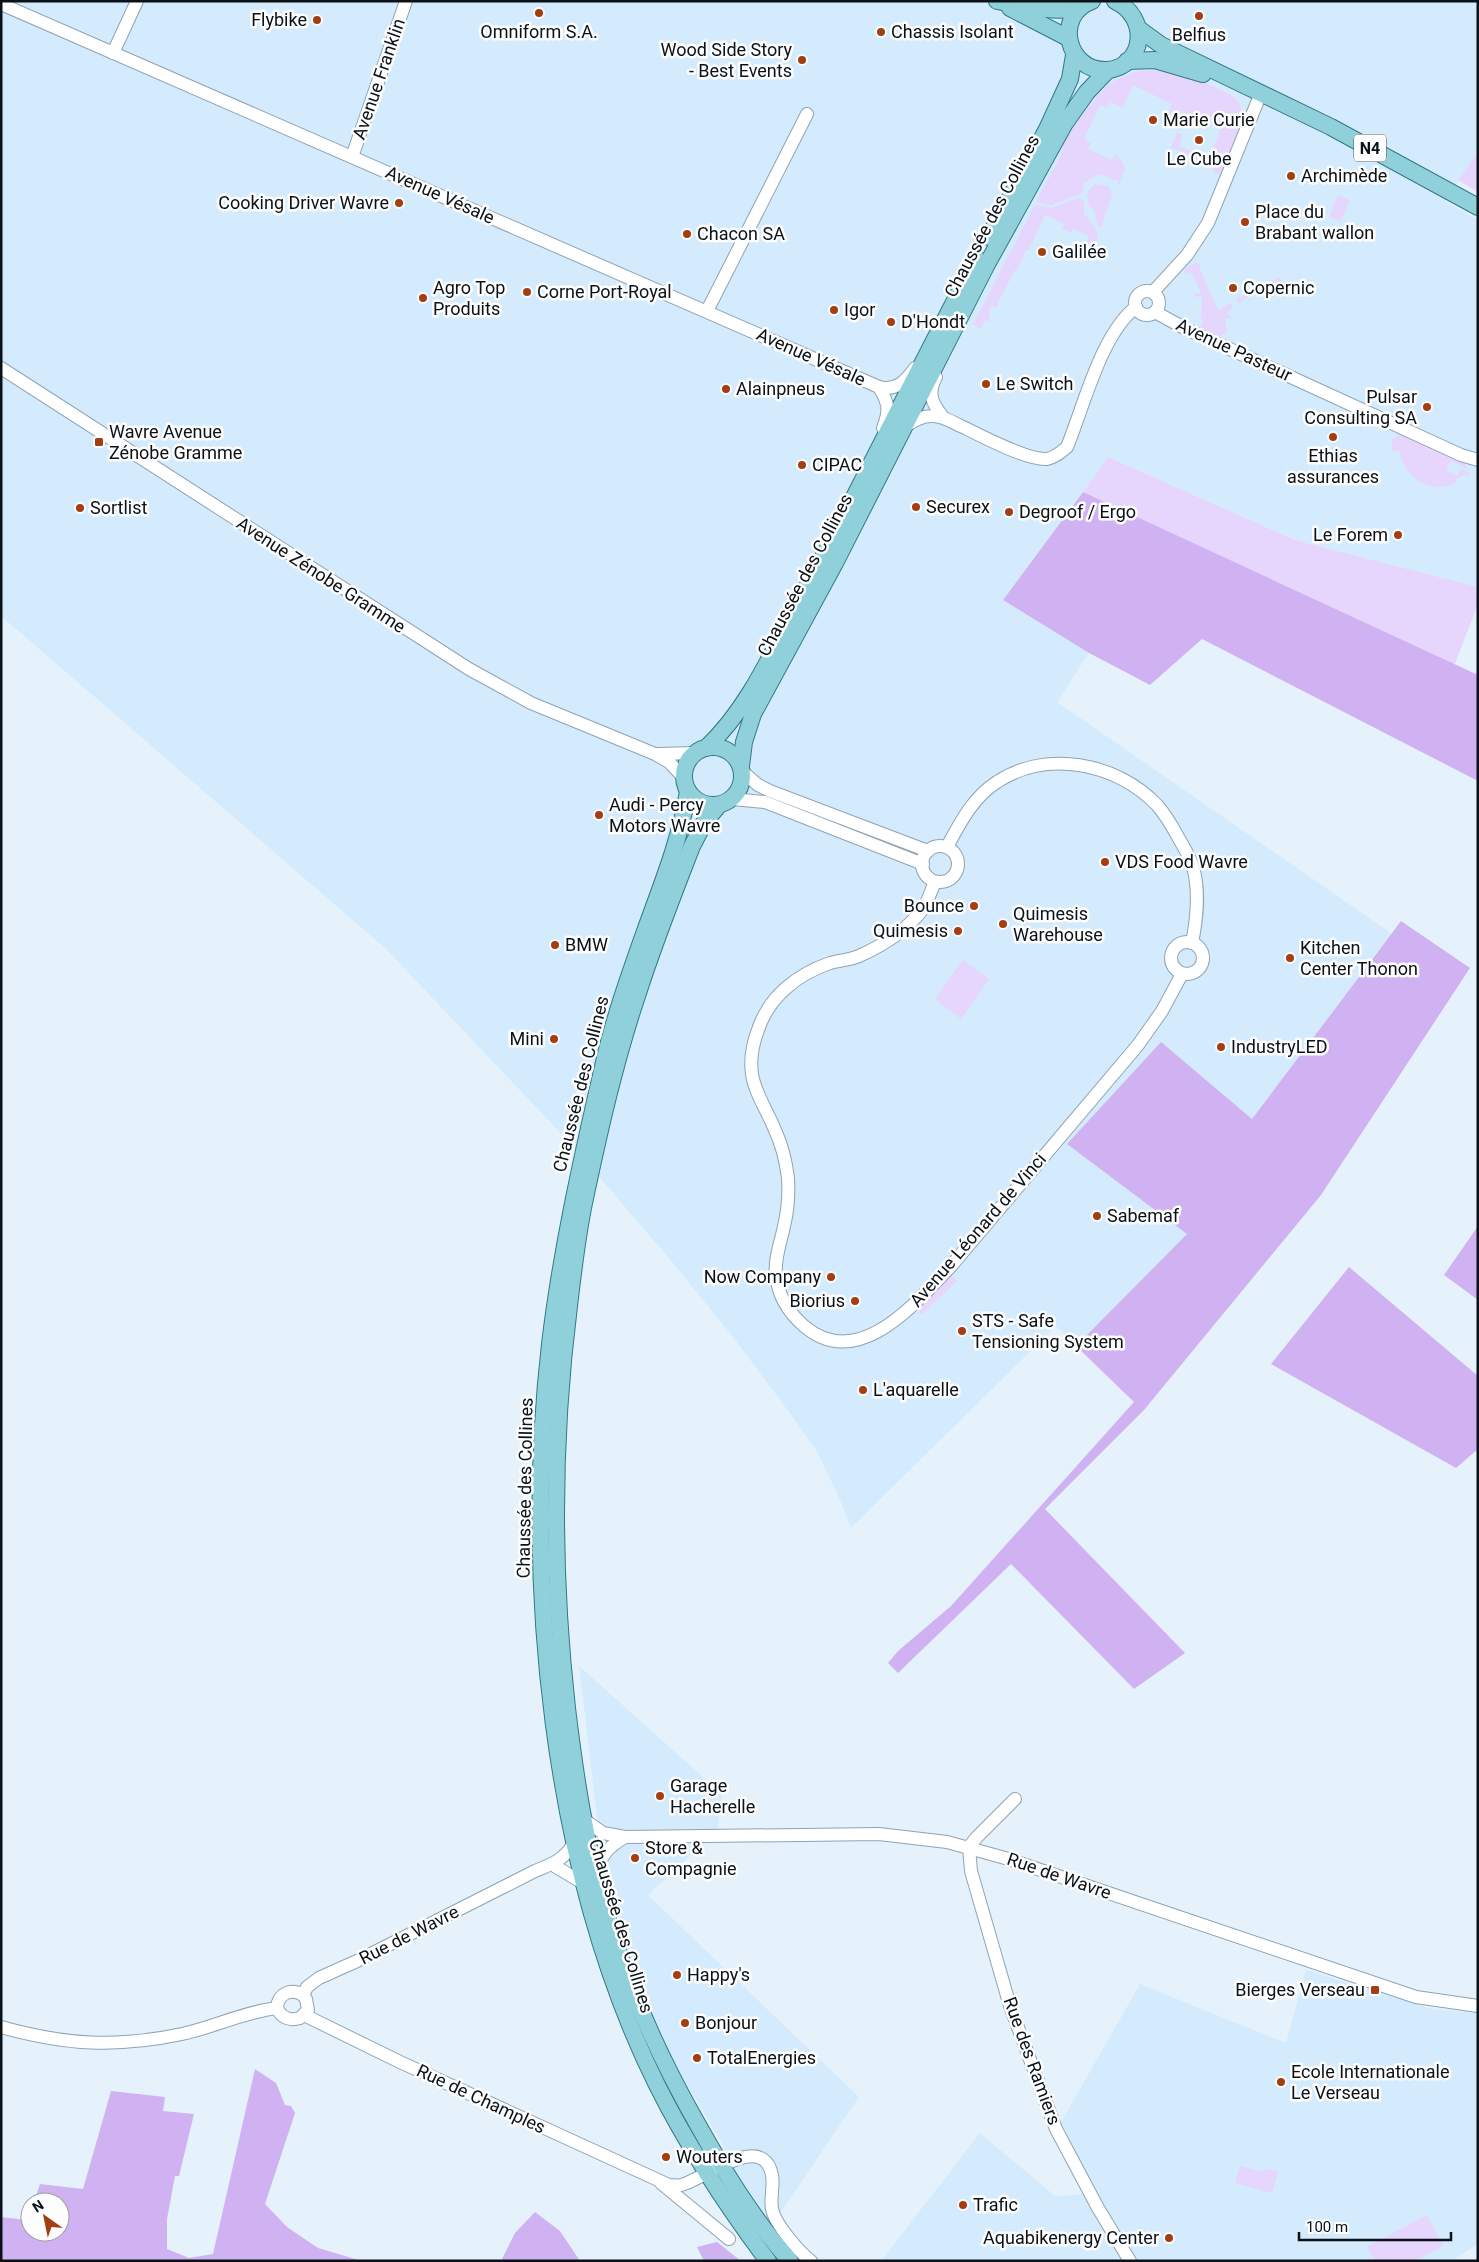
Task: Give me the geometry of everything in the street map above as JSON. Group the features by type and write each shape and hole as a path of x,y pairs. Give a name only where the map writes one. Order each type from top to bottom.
{"main road":[{"path":"996,1 1052,10 1067,10 1086,4"},
{"path":"996,1 1068,38"},
{"name":"N4","path":"1115,1 1124,5 1160,45 1331,127 1478,207"},
{"path":"1086,4 1073,16 1068,38 1074,55 1084,64 1096,69 1108,70"},
{"path":"1127,61 1135,52 1138,41 1134,15"},
{"name":"Chaussée des Collines","path":"701,750 732,719 744,701 839,527 926,354 1047,128 1070,79 1074,55"},
{"name":"N4","path":"1108,70 1127,61 1155,60 1261,93"},
{"name":"Chaussée des Collines","path":"742,769 744,742 753,714 906,426 986,266 1065,124 1087,92 1108,70"},
{"path":"715,747 731,752 742,769 741,787 725,802 701,803 686,785 685,769 701,750 715,747"},
{"name":"Chaussée des Collines","path":"686,785 679,838 627,984 603,1064 575,1188 550,1346 543,1442 541,1520 543,1597 556,1740 622,2004 639,2046 669,2108 707,2174 735,2217 768,2261"},
{"name":"Chaussée des Collines","path":"581,1843 583,1819 560,1646 555,1522 556,1444 563,1351 584,1204 614,1076 636,997 692,846 704,823 725,802"},
{"name":"Chaussée des Collines","path":"590,1882 655,2045 669,2074 721,2166 748,2209 790,2261"}],"street":[{"path":"112,53 136,1"},
{"name":"Avenue Franklin","path":"352,157 406,1"},
{"name":"Avenue Vésale","path":"1,4 707,310 879,387 889,389 900,386 926,354"},
{"path":"1153,292 1187,255 1208,223 1261,93"},
{"path":"707,310 807,114"},
{"path":"943,418 934,406 930,387 983,286 986,266"},
{"path":"1147,290 1153,292 1158,298 1155,312 1142,313 1136,307 1136,301 1141,293 1147,290"},
{"path":"906,426 920,418 931,416 943,418 1002,446 1037,458 1047,459 1058,455 1067,447 1110,340 1124,318 1136,307"},
{"name":"Avenue Pasteur","path":"1155,312 1186,329 1338,400 1461,455 1478,460"},
{"name":"Avenue Zénobe Gramme","path":"1,368 469,669 531,703 655,754 669,762 686,785"},
{"name":"Avenue Vésale","path":"839,527 846,500 882,429 888,413 886,398 879,387"},
{"name":"Avenue Zénobe Gramme","path":"655,754 701,750"},
{"path":"947,847 961,821 978,798 998,781 1026,769 1055,762 1084,765 1113,775 1140,790 1157,806 1183,845 1193,867 1197,892 1197,920 1192,943"},
{"path":"742,769 758,784 770,791 928,851"},
{"path":"725,802 765,802 923,864"},
{"path":"934,847 947,847 958,858 958,871 948,881 935,882 925,873 923,864 928,851 934,847"},
{"name":"Avenue Léonard de Vinci","path":"935,882 924,908 906,928 857,957 830,964 805,974 783,989 769,1006 758,1029 753,1050 752,1075 761,1100 776,1131 788,1177 789,1204 778,1253 776,1274 781,1297 794,1317 810,1330 825,1338 848,1340 870,1336 892,1323 951,1266 1138,1045 1162,1010 1182,974"},
{"path":"1181,943 1192,943 1200,948 1203,953 1203,962 1194,973 1182,974 1173,967 1171,954 1181,943"},
{"path":"969,1847 1015,1800"},
{"name":"Rue de Wavre","path":"583,1819 603,1833 625,1837 879,1834 925,1838 969,1847 1416,1997 1478,2006"},
{"path":"553,1865 590,1882 607,1849 625,1837"},
{"name":"Rue de Wavre","path":"303,1995 307,1987 319,1978 358,1961 535,1871 553,1865 581,1843"},
{"name":"Rue des Ramiers","path":"969,1847 971,1871 1010,2006 1056,2129 1098,2208 1130,2261"},
{"path":"1,2027 63,2041 106,2044 139,2041 183,2034 248,2012 277,2008 279,1999 285,1993 296,1991 303,1995 308,2004 308,2010 304,2015"},
{"name":"Rue de Champles","path":"277,2008 288,2019 293,2020 304,2015 400,2062 659,2182 679,2186 721,2166"},
{"path":"721,2166 743,2156 761,2158 768,2165 772,2175 772,2211 779,2224 811,2261"},
{"name":"Rue de Champles","path":"659,2182 729,2240"}],"shaded area":[{"path":"1,1 1478,1 1478,152 1445,201 1478,220 1478,587 1295,540 1108,457 1003,600 1089,653 1057,702 1391,933 1252,1119 1067,1143 1187,1234 1076,1346 1056,1326 851,1528 838,1495 816,1450 789,1412 733,1337 674,1264 571,1144 384,947 1,616"},
{"path":"1138,71 1173,72 1205,83 1234,97 1240,103 1239,119 1243,121 1223,171 1217,174 1213,172 1215,165 1173,148 1170,155 1168,155 1177,133 1183,134 1179,146 1210,158 1222,126 1191,114 1186,128 1164,121 1172,104 1133,85 1123,108 1110,102 1107,108 1100,105 1084,139 1091,143 1088,149 1112,160 1115,154 1123,163 1125,169 1119,185 1117,184 1119,181 1099,174 1084,183 1082,193 1052,205 1038,203 1037,199 1061,156 1064,142 1072,128 1102,91 1112,82 1123,77"},
{"path":"1478,152 1478,192 1458,180"},
{"path":"1095,184 1109,186 1112,195 1101,228 1098,227 1094,210 1089,206 1087,192"},
{"path":"1338,195 1350,200 1341,222 1329,217"},
{"path":"1081,199 1084,202 1084,214 1098,232 1096,243 1089,246 1086,244 1089,236 1073,229 1071,233 1062,229 1064,224 1045,215 1029,250 1026,250 1017,270 1015,270 998,302 997,308 992,306 989,308 990,322 985,320 981,329 973,324 1035,205 1052,208"},
{"path":"1196,262 1201,266 1199,267 1218,310 1232,303 1233,306 1226,314 1232,317 1231,319 1225,318 1227,332 1218,337 1201,328 1203,320 1201,316 1202,296 1195,297 1194,294 1201,293 1191,271 1186,275 1184,270"},
{"path":"1280,277 1282,285 1277,291 1274,285 1238,303 1236,299"},
{"path":"1402,433 1464,463 1468,469 1451,461 1446,470 1457,476 1461,469 1469,473 1468,477 1466,474 1456,479 1456,483 1437,487 1420,482 1407,469 1399,450 1392,452 1392,439"},
{"path":"1108,457 1295,540 1478,587 1478,604 1454,666 1083,492"},
{"path":"1083,492 1478,675 1478,781 1202,639 1150,685 1089,653 1003,600"},
{"path":"1401,921 1470,968 1321,1195 1144,1410 1045,1509 1185,1653 1134,1689 1011,1564 898,1673 888,1663 898,1651 951,1606 1134,1402 1076,1346 1187,1234 1067,1144 1161,1042 1252,1119"},
{"path":"963,960 989,979 961,1019 935,999"},
{"path":"1478,1226 1478,1300 1444,1275"},
{"path":"1349,1267 1478,1376 1478,1449 1456,1468 1271,1364"},
{"path":"950,1275 957,1281 921,1315 917,1308"},
{"path":"579,1666 722,1794 718,1829 648,1895 859,2097 781,2212 769,2222 743,2187 720,2140 677,2068 636,1978 603,1866"},
{"name":"Ecole Internationale Le Verseau","path":"1306,1970 1432,2009 1478,2013 1478,2244 1451,2261 881,2261 980,2133 1055,2196 1077,2195 1093,2189 1061,2122 1140,1984 1286,2043"},
{"path":"255,2069 276,2083 285,2105 291,2106 295,2113 265,2204 287,2227 318,2248 362,2261 1,2261 1,2217 20,2219 20,2242 70,2242 70,2192 37,2192 40,2184 83,2189 111,2091 165,2097 163,2111 194,2114 179,2176 175,2176 167,2219 167,2249 189,2258 213,2254"},
{"path":"1240,2166 1263,2172 1265,2169 1278,2171 1272,2193 1235,2183"},
{"path":"535,2212 560,2231 580,2261 501,2261 515,2233"},
{"path":"1427,2215 1443,2246 1415,2261 1375,2261 1367,2247"},
{"path":"717,2242 741,2261 704,2261 697,2247"}],"place":[{"name":"Omniform S.A.","path":"539,13"},
{"name":"Belfius","path":"1199,16"},
{"name":"Flybike","path":"317,20"},
{"name":"Chassis Isolant","path":"881,32"},
{"name":"Wood Side Story - Best Events","path":"802,60"},
{"name":"Marie Curie","path":"1153,120"},
{"name":"Le Cube","path":"1199,140"},
{"name":"Archimède","path":"1291,176"},
{"name":"Cooking Driver Wavre","path":"399,203"},
{"name":"Place du Brabant wallon","path":"1245,222"},
{"name":"Chacon SA","path":"687,234"},
{"name":"Galilée","path":"1042,252"},
{"name":"Copernic","path":"1233,288"},
{"name":"Corne Port-Royal","path":"527,292"},
{"name":"Agro Top Produits","path":"423,298"},
{"name":"Igor","path":"834,310"},
{"name":"D'Hondt","path":"891,322"},
{"name":"Le Switch","path":"986,384"},
{"name":"Alainpneus","path":"726,389"},
{"name":"Pulsar Consulting SA","path":"1427,407"},
{"name":"Ethias assurances","path":"1333,437"},
{"name":"Wavre Avenue Zénobe Gramme","path":"99,442"},
{"name":"CIPAC","path":"802,465"},
{"name":"Securex","path":"916,507"},
{"name":"Sortlist","path":"80,508"},
{"name":"Degroof / Ergo","path":"1009,512"},
{"name":"Le Forem","path":"1398,535"},
{"name":"Audi - Percy Motors Wavre","path":"599,815"},
{"name":"VDS Food Wavre","path":"1105,862"},
{"name":"Bounce","path":"974,906"},
{"name":"Quimesis Warehouse","path":"1003,924"},
{"name":"Quimesis","path":"958,931"},
{"name":"BMW","path":"555,945"},
{"name":"Kitchen Center Thonon","path":"1290,958"},
{"name":"Mini","path":"554,1039"},
{"name":"IndustryLED","path":"1221,1047"},
{"name":"Sabemaf","path":"1097,1216"},
{"name":"Now Company","path":"831,1277"},
{"name":"Biorius","path":"855,1301"},
{"name":"STS - Safe Tensioning System","path":"962,1331"},
{"name":"L'aquarelle","path":"863,1390"},
{"name":"Garage Hacherelle","path":"660,1796"},
{"name":"Store & Compagnie","path":"635,1858"},
{"name":"Happy's","path":"677,1975"},
{"name":"Bierges Verseau","path":"1375,1990"},
{"name":"Bonjour","path":"685,2023"},
{"name":"TotalEnergies","path":"697,2058"},
{"name":"Ecole Internationale Le Verseau","path":"1281,2082"},
{"name":"Wouters","path":"666,2157"},
{"name":"Trafic","path":"963,2205"},
{"name":"Aquabikenergy Center","path":"1169,2238"}]}
